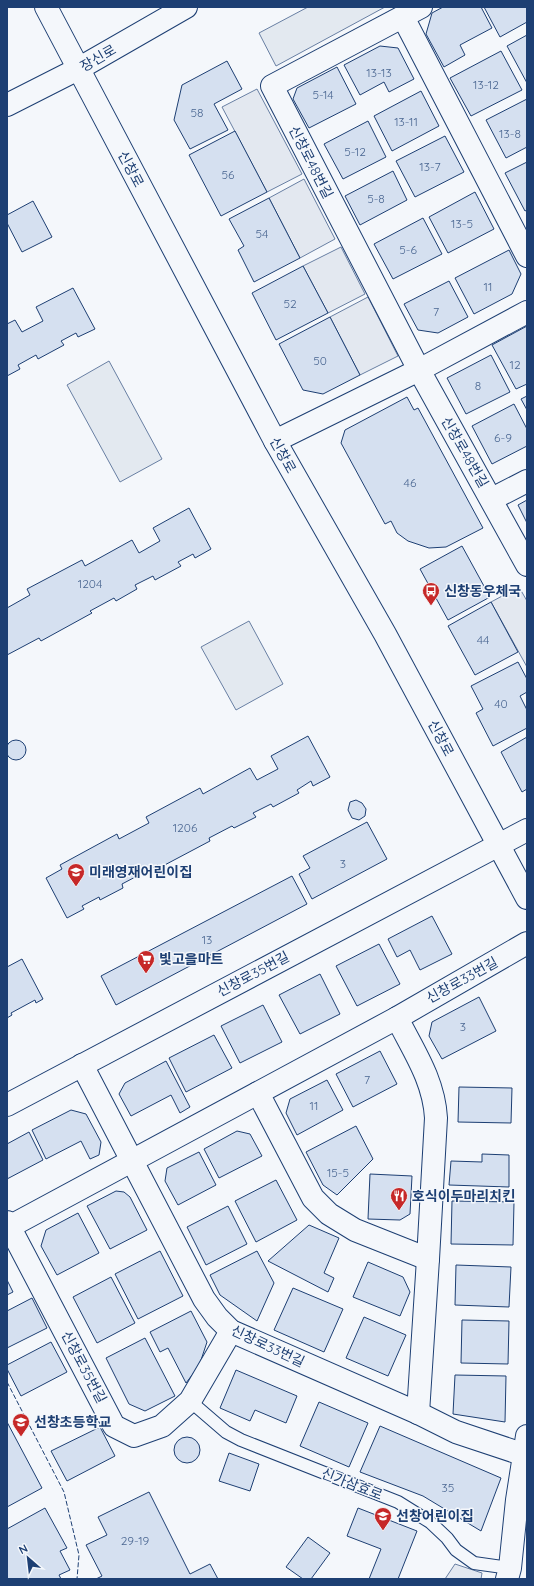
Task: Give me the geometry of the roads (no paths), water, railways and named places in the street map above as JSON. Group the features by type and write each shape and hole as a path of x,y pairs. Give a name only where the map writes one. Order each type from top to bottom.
{"street":[{"name":"신창로","path":"46,7 275,441 385,634 527,898"},
{"name":"장신로","path":"7,105 78,69 186,7"},
{"name":"신창로48번길","path":"527,256 412,12 272,86 419,370 492,499 527,481"},
{"path":"275,441 419,370 527,312"},
{"path":"492,499 527,565"},
{"name":"신창로35번길","path":"7,1105 527,830"},
{"name":"신창로33번길","path":"8,1224 133,1160 397,1018 429,998 527,943"},
{"path":"397,1018 427,1076 435,1103 436,1118 418,1413"},
{"path":"82,1065 133,1160"},
{"path":"258,1093 313,1198 329,1214 355,1230 428,1259"},
{"name":"신창로33번길","path":"133,1160 204,1299 217,1317 231,1331 418,1413 456,1432 526,1446"},
{"name":"신창로35번길","path":"8,1224 114,1426 134,1436 162,1426 190,1401 231,1331"},
{"name":"신가삼효로","path":"515,1568 517,1500 526,1446"}],"lane":[{"name":"신가삼효로","path":"190,1401 226,1432 241,1440 398,1502 430,1522 447,1538 456,1550 474,1563 515,1568"}],"place":[{"name":"신창동우체국","path":"431,606"},
{"name":"미래영재어린이집","path":"76,887"},
{"name":"빛고을마트","path":"146,974"},
{"name":"호식이두마리치킨","path":"399,1211"},
{"name":"선창초등학교","path":"21,1437"},
{"name":"선창어린이집","path":"383,1531"}]}
